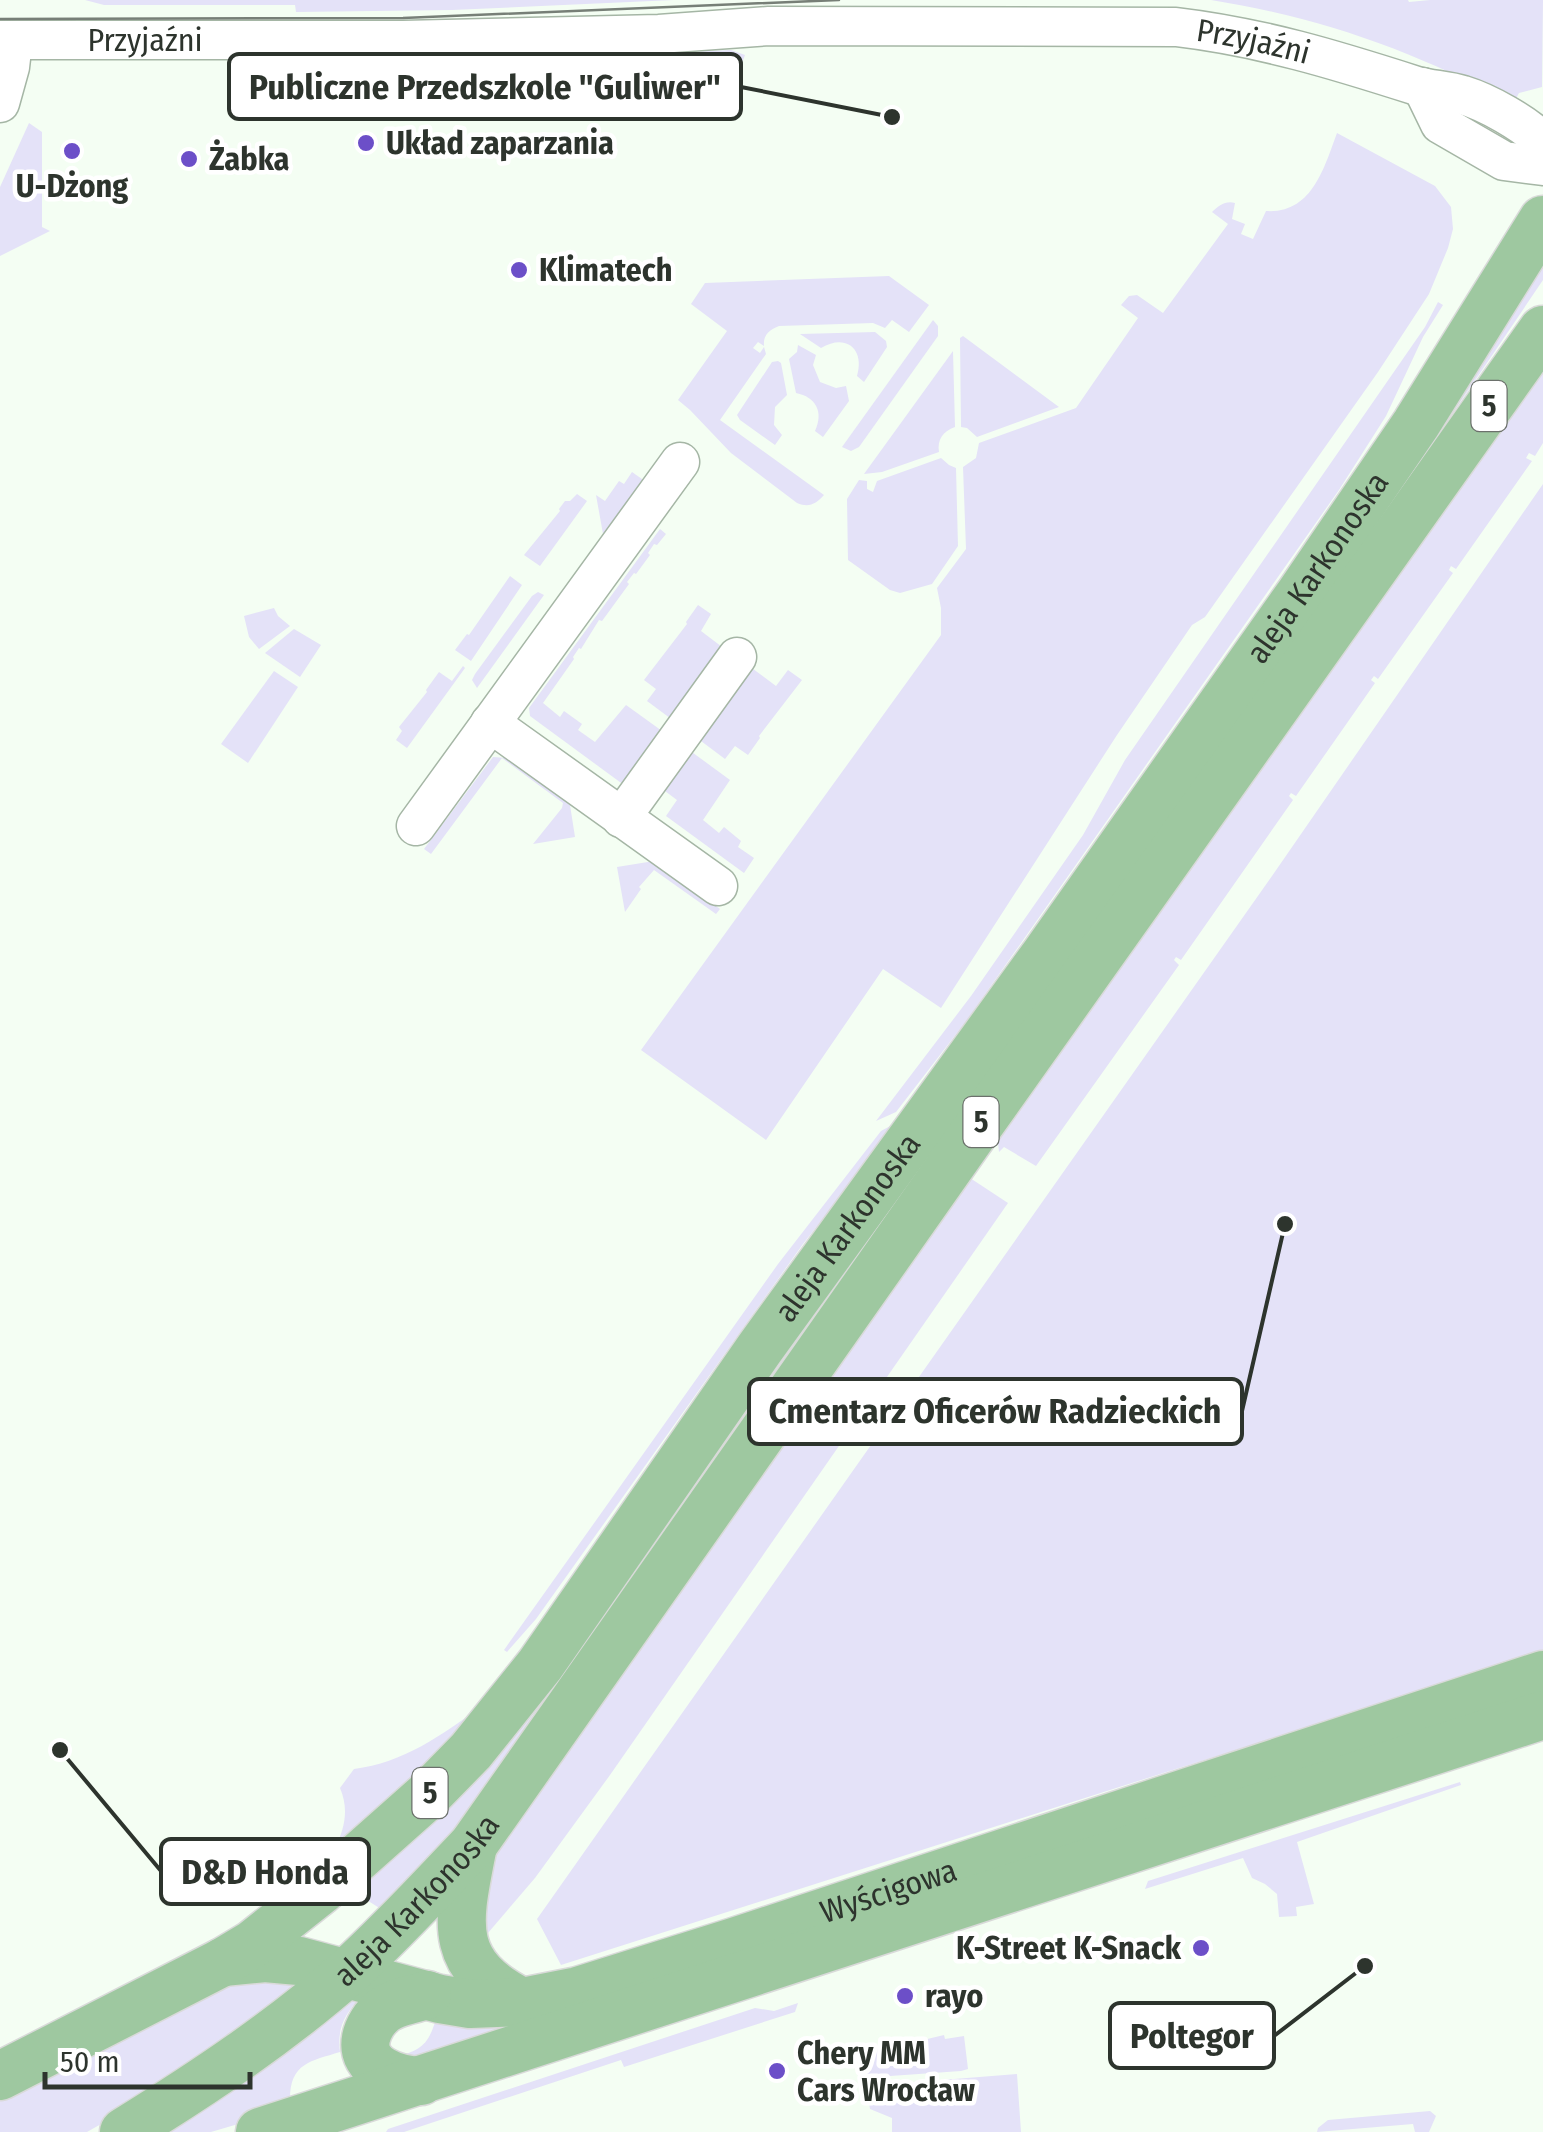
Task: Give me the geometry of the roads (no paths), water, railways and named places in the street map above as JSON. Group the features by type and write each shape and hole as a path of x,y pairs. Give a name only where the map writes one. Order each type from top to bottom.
{"main road":[{"name":"aleja Karkonoska","path":"0,2076 253,1944 320,1891 428,1795 470,1751 538,1668 760,1348 1300,594 1416,424 1543,220"},
{"name":"aleja Karkonoska","path":"124,2132 196,2088 292,2018 400,1923 473,1846 1543,330"},
{"name":"Wyścigowa","path":"222,1962 281,1958 470,2004 522,2002 578,1991 1543,1675"},
{"name":"Wyścigowa","path":"260,2132 1543,1716"},
{"path":"473,1846 462,1916 469,1960 498,1990 522,2002"},
{"path":"420,2081 384,2073 368,2055 366,2041 383,2010 427,1995"}],"street":[{"name":"Przyjaźni","path":"6,41 403,40 659,34 770,26 1176,27 1276,44 1422,88 1464,95 1525,125 1543,141"},
{"path":"0,103 10,67 6,41"},
{"path":"1422,88 1440,124 1504,160 1543,166"},
{"path":"416,826 680,462"},
{"path":"622,818 737,657"},
{"path":"490,722 718,886"}],"tram line":[{"path":"0,19 403,18 839,0"}],"place":[{"name":"Publiczne Przedszkole \"Guliwer\"","path":"892,117"},
{"name":"Układ zaparzania","path":"366,143"},
{"name":"U-Dżong","path":"72,151"},
{"name":"Żabka","path":"189,159"},
{"name":"Klimatech","path":"519,270"},
{"name":"Cmentarz Oficerów Radzieckich","path":"1285,1224"},
{"name":"D&D Honda","path":"60,1750"},
{"name":"K-Street K-Snack","path":"1201,1948"},
{"name":"Poltegor","path":"1365,1966"},
{"name":"rayo","path":"905,1996"},
{"name":"Chery MM Cars Wrocław","path":"777,2071"}]}
